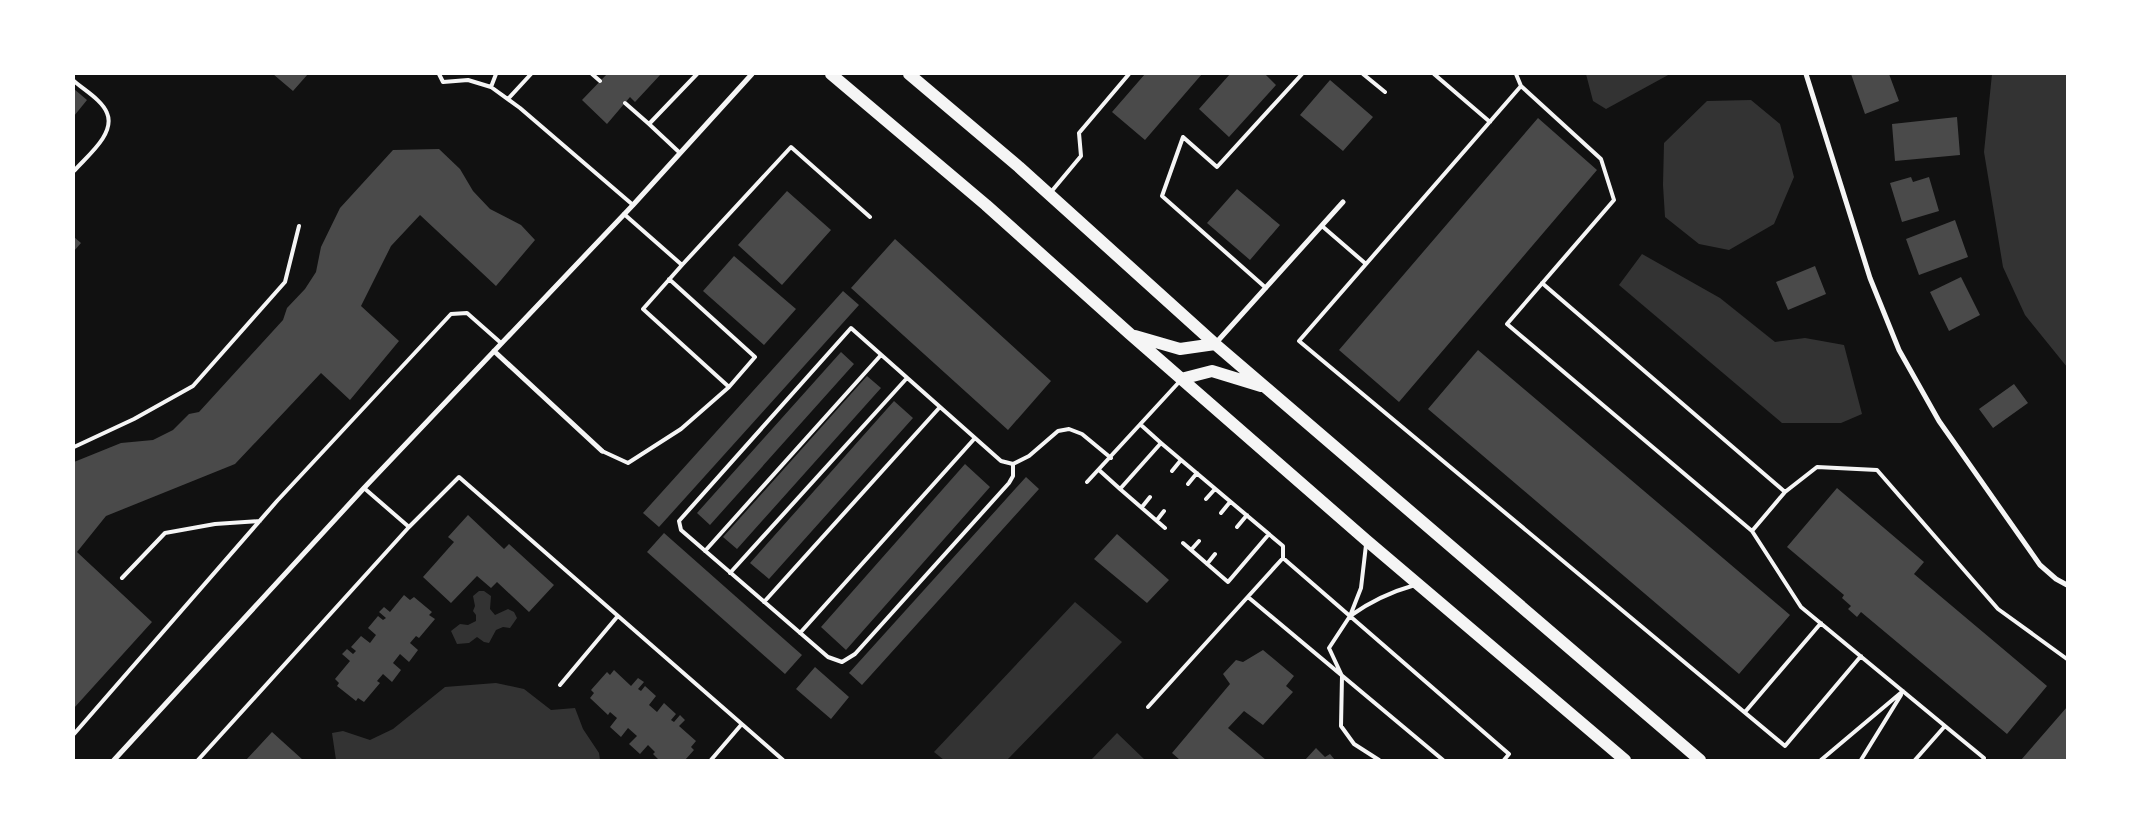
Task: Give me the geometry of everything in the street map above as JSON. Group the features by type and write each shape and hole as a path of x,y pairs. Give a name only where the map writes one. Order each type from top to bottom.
{"main road":[{"path":"831,74 986,205 1181,379 1366,540 1625,760"},
{"path":"909,74 1049,195 1216,344 1700,760"},
{"path":"1130,334 1180,348 1216,344"},
{"path":"1181,379 1212,371 1266,387"}],"street":[{"path":"114,760 364,488 624,214 752,74"},
{"path":"1806,74 1870,278 1898,350 1939,421 2040,565 2056,579 2067,585"},
{"path":"1216,344 1343,202"},
{"path":"494,351 602,451"}],"lane":[{"path":"439,74 443,82 468,80 491,87 508,99 633,204"},
{"path":"491,87 496,74"},
{"path":"508,99 531,74"},
{"path":"592,74 600,81"},
{"path":"649,124 697,74"},
{"path":"1049,195 1081,156 1079,133 1129,74"},
{"path":"1266,288 1162,196 1183,137 1217,167 1302,74"},
{"path":"1363,74 1385,92"},
{"path":"1434,74 1490,122"},
{"path":"1516,74 1521,86 1601,159 1614,200 1508,324 1752,532 1801,607 1984,758 1982,760"},
{"path":"74,81 99,103 107,113 109,125 104,137 74,171"},
{"path":"1521,86 1299,341 1785,746 1861,656"},
{"path":"625,102 680,153"},
{"path":"728,387 643,309 792,147 870,217"},
{"path":"624,214 682,265"},
{"path":"74,447 134,419 193,386 285,282 299,226"},
{"path":"1322,226 1366,264"},
{"path":"602,451 628,462 681,429 728,387 755,357 669,279"},
{"path":"1542,283 1785,492"},
{"path":"74,734 260,521 451,314 467,313 501,343"},
{"path":"1013,464 1013,476 1009,483 855,654 842,662 828,657 680,530 679,521 851,328 1001,461 1013,464 1029,456 1058,431 1069,430 1082,434 1111,458"},
{"path":"705,551 881,355"},
{"path":"730,573 907,378"},
{"path":"1087,482 1111,458 1181,379"},
{"path":"764,602 940,406"},
{"path":"1140,425 1283,546 1283,558 1148,707"},
{"path":"800,633 975,438"},
{"path":"1120,490 1161,443"},
{"path":"1172,471 1181,460"},
{"path":"1752,532 1785,492 1817,467 1877,470 1998,609 2067,659"},
{"path":"1099,470 1165,528"},
{"path":"1188,484 1197,473"},
{"path":"198,760 409,528 458,477 783,760"},
{"path":"364,488 409,528"},
{"path":"1206,499 1215,489"},
{"path":"1142,507 1150,497"},
{"path":"1222,513 1230,502"},
{"path":"1157,520 1164,511"},
{"path":"1237,527 1247,515"},
{"path":"122,578 165,533 215,524 260,521"},
{"path":"1183,543 1228,582 1269,534"},
{"path":"1366,540 1361,588 1350,616 1329,648 1342,676 1341,726 1354,744 1379,760"},
{"path":"1191,550 1199,541"},
{"path":"1207,564 1215,554"},
{"path":"1283,558 1509,754 1504,760"},
{"path":"1350,616 1374,599 1391,591 1417,584"},
{"path":"1248,597 1443,760"},
{"path":"560,685 617,617"},
{"path":"1745,712 1821,623"},
{"path":"1821,760 1903,691"},
{"path":"1861,760 1903,691"},
{"path":"711,760 741,725"},
{"path":"1915,760 1945,726"}],"shaded area":[{"path":"1586,74 1670,74 1606,109 1593,101"},
{"path":"1992,74 2067,74 2067,367 2025,315 2003,267 1984,152"},
{"path":"1751,100 1780,124 1794,177 1774,224 1729,250 1699,244 1665,217 1663,185 1664,143 1707,101"},
{"path":"1642,254 1720,298 1775,342 1805,338 1844,345 1862,414 1841,423 1782,423 1619,285"},
{"path":"479,591 484,591 491,596 490,609 495,615 508,609 514,612 517,618 510,628 503,627 496,630 489,643 477,637 469,643 457,644 451,631 460,624 468,625 476,621 476,615 473,611 475,606 473,596"},
{"path":"1075,602 1122,642 1007,760 944,760 934,752"},
{"path":"496,683 524,689 551,710 575,708 583,729 599,753 600,760 336,760 332,733 343,731 370,740 393,729 445,687"},
{"path":"1117,733 1145,760 1091,760"}],"building":[{"path":"273,74 308,74 293,91"},
{"path":"607,74 661,74 635,102 630,97 607,124 582,100"},
{"path":"1145,74 1202,74 1145,140 1112,112"},
{"path":"1230,74 1265,74 1276,85 1229,137 1199,109"},
{"path":"1851,74 1889,74 1899,101 1865,114"},
{"path":"1330,80 1373,117 1343,151 1300,115"},
{"path":"74,89 87,100 74,116"},
{"path":"1957,117 1960,155 1895,161 1892,124"},
{"path":"1538,118 1597,170 1399,402 1339,350"},
{"path":"439,149 460,169 473,191 490,209 521,225 535,240 496,286 420,215 391,246 361,306 399,341 350,400 321,373 235,464 106,516 77,552 152,622 74,708 74,462 121,443 153,440 173,430 189,414 199,412 283,320 287,308 305,289 316,272 321,247 340,208 393,150"},
{"path":"1911,177 1913,182 1929,177 1939,211 1902,222 1890,183"},
{"path":"1237,189 1280,225 1250,260 1207,223"},
{"path":"787,191 831,230 782,285 738,245"},
{"path":"1955,220 1968,257 1919,275 1906,239"},
{"path":"74,237 81,243 74,251"},
{"path":"895,239 1051,381 1008,430 851,288"},
{"path":"734,256 796,309 764,345 703,291"},
{"path":"1815,266 1826,294 1788,310 1776,282"},
{"path":"1961,277 1980,315 1949,331 1930,292"},
{"path":"843,291 859,305 659,527 643,513"},
{"path":"1478,350 1790,615 1739,674 1428,409"},
{"path":"841,352 854,364 710,525 697,513"},
{"path":"867,376 881,388 737,549 723,537"},
{"path":"2014,384 2028,403 1993,428 1979,409"},
{"path":"894,401 913,418 769,579 750,563"},
{"path":"965,464 990,487 846,650 821,627"},
{"path":"1026,477 1039,489 862,685 849,673"},
{"path":"1837,488 1924,562 1914,574 2047,686 2007,734 1861,612 1857,617 1848,609 1851,606 1842,598 1844,595 1787,547"},
{"path":"468,515 504,549 509,544 554,585 529,612 497,582 491,588 477,576 451,603 423,577 454,542 448,537"},
{"path":"664,533 802,655 785,674 647,552"},
{"path":"1117,534 1169,580 1147,603 1094,559"},
{"path":"404,595 410,600 414,597 432,612 429,615 435,619 419,638 416,636 410,643 418,650 409,662 400,654 393,663 401,670 392,682 383,674 377,681 380,683 364,702 358,698 356,701 337,686 339,683 335,679 350,661 342,654 347,649 353,654 356,651 351,647 361,636 370,643 376,635 368,628 378,616 383,620 386,618 379,612 384,607 390,612"},
{"path":"1263,650 1294,676 1286,686 1293,692 1263,725 1244,711 1228,728 1266,760 1180,760 1172,753 1230,684 1223,674 1236,660 1243,662"},
{"path":"815,667 849,697 831,719 796,689"},
{"path":"614,670 631,686 638,678 644,682 638,689 641,691 645,686 656,696 649,705 657,712 664,703 676,714 671,720 674,722 680,715 685,720 679,726 696,741 691,747 694,750 685,760 659,760 653,754 655,752 648,745 640,754 629,744 637,736 628,728 621,737 610,727 617,718 610,712 608,715 590,698 594,693 591,690 607,672 610,675"},
{"path":"2067,707 2067,760 2021,760"},
{"path":"272,732 303,760 246,760"},
{"path":"1316,748 1325,757 1330,754 1335,760 1305,760"}]}
